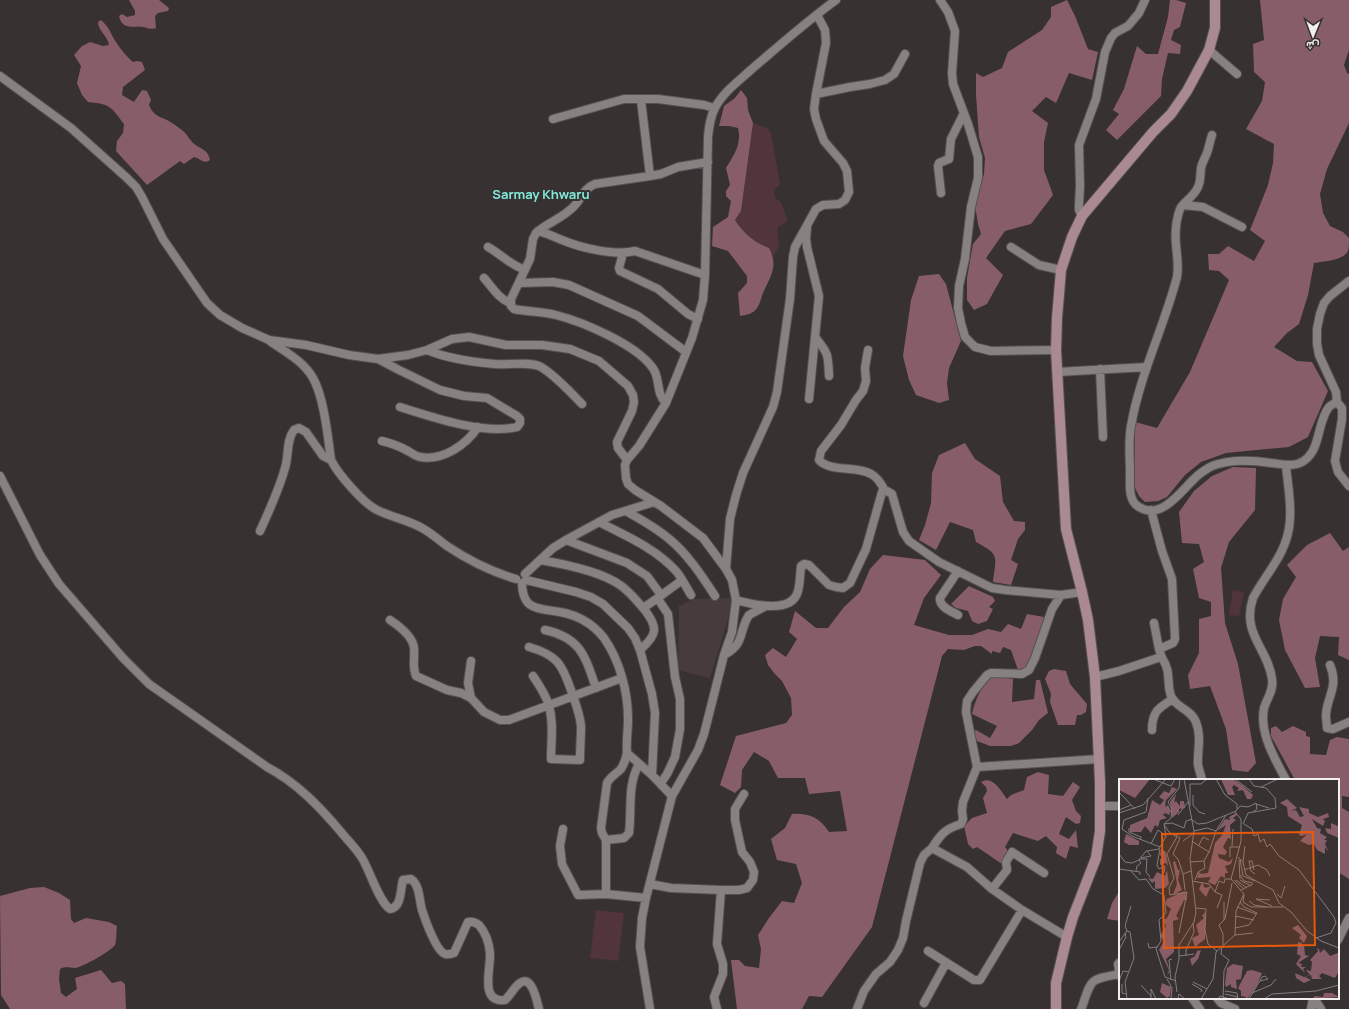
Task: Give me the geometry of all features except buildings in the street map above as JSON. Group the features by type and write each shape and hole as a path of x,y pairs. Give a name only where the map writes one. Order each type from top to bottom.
{"street":[{"path":"650,1009 640,947 642,918 646,898 672,796 698,750 704,734 724,655 732,632 736,600 732,580 726,569 703,538 678,518 628,484 625,466 627,460 639,446 666,403 698,319 703,300 705,275 708,137 714,108 726,92 778,46 817,15 825,4 836,0"},
{"path":"940,0 948,12 955,31 952,73 953,84 978,157 978,178 971,207 959,286 958,308 965,337 975,347 991,351 1056,350"},
{"path":"1082,216 1079,210 1079,145 1096,99 1105,52 1111,38 1115,33 1128,26 1139,13 1145,0"},
{"path":"1056,1009 1056,983 1067,937 1073,917 1096,858 1099,837 1100,806 1095,677 1088,620 1066,529 1056,350 1061,270 1072,237 1082,216 1153,132 1171,114 1187,91 1209,50 1215,28 1215,0"},
{"path":"726,569 730,519 736,495 743,473 773,407 777,392 790,298 795,247 812,215 819,207 823,205 839,204 844,200 849,192 847,171 843,163 824,142 819,130 814,109 826,43 825,30 817,15"},
{"path":"1209,50 1237,74"},
{"path":"816,94 885,80 894,74 905,54"},
{"path":"0,76 71,128 136,187 163,239 198,291 213,309 242,328 269,340 300,362 313,378 321,404 331,460 336,470 366,502 375,509 422,528 448,547 480,565 500,574 576,592 591,598 603,604 628,628 640,650 652,694 655,713 652,774"},
{"path":"553,119 624,99 658,99 704,105 714,108"},
{"path":"641,100 650,176"},
{"path":"941,193 938,166 939,163 949,159 951,139 964,113"},
{"path":"1212,135 1201,168 1198,189 1188,201 1182,205 1178,216 1176,234 1178,266 1177,276 1146,367 1133,415 1130,435 1131,497 1138,507 1151,510 1161,508 1175,499 1195,478 1210,467 1218,464 1249,461 1273,463 1286,466 1304,461 1311,454 1330,406 1337,402"},
{"path":"510,303 513,294 520,283 532,252 533,238 538,231 576,204 582,194 589,187 600,183 661,174 688,164 708,162"},
{"path":"1182,205 1204,207 1242,228"},
{"path":"808,223 806,238 807,247 819,296 809,400"},
{"path":"538,231 570,243 608,252 623,253 635,251 705,275"},
{"path":"1011,247 1039,265 1061,270"},
{"path":"488,248 499,253 510,264 525,270"},
{"path":"623,253 619,268 620,271 658,289 688,314 698,319"},
{"path":"484,278 497,294 510,303 514,309 555,314 573,320 608,335 630,348 652,366 655,371 660,394 666,403"},
{"path":"1349,281 1330,296 1324,303 1317,329 1319,355 1336,392 1337,402 1342,408 1342,419 1335,462 1338,472 1349,486"},
{"path":"520,283 553,282 568,285 638,316 686,352"},
{"path":"269,340 306,345 349,355 378,359 408,355 427,350 452,339 469,337 506,345 542,344 557,346 581,353 599,361 613,372 628,386 633,395 634,402 632,411 617,442 618,448 627,460"},
{"path":"815,337 829,358 829,376"},
{"path":"427,350 442,356 464,360 495,364 537,365 552,375 582,404"},
{"path":"868,350 865,368 866,381 863,391 841,425 821,451 819,460 828,465 865,471 873,474 885,492"},
{"path":"378,359 440,390 464,396 487,398 517,416 520,419 520,423 517,428 510,429 478,427 459,424 400,407"},
{"path":"1057,372 1146,367"},
{"path":"1100,369 1103,437"},
{"path":"382,441 407,450 420,457 438,456 463,445 478,427"},
{"path":"260,531 284,473 287,461 289,439 294,430 299,428 306,432 323,456 331,460"},
{"path":"1286,466 1290,522 1288,534 1284,546 1253,598 1250,606 1249,617 1250,625 1270,669 1272,687 1264,710 1265,729 1276,760 1286,779"},
{"path":"0,476 40,555 59,584 135,671 163,694 282,775 311,798 354,846 370,871 386,906 390,909 397,905 403,880 411,879 414,881 417,887 422,910 430,931 439,950 444,954 454,953 468,922 476,922 488,941 490,954 488,987 491,995 494,999 500,1001 505,1000 520,983 529,983 536,997 538,1009"},
{"path":"736,600 753,605 765,606 790,602 798,592 801,566 804,564 809,564 829,584 836,587 843,588 850,583 866,549 882,492 887,491 892,494 903,532 909,541 939,562 992,588 1061,594 1082,592"},
{"path":"606,894 606,840 601,828 607,783 624,764 628,753 626,741 628,708 622,678 609,646 598,631 591,625 573,615 530,605 524,598 522,579 552,548 612,515 654,502"},
{"path":"1151,510 1162,552 1172,579 1175,639 1173,643 1159,649"},
{"path":"626,511 669,538 692,563 715,596"},
{"path":"599,522 656,553 676,572 691,595"},
{"path":"566,540 618,559 635,567 647,576 668,614 675,677 680,699 680,729 675,757 661,784"},
{"path":"540,560 595,573 620,586 643,608 651,618 654,626 654,633 649,642 640,650"},
{"path":"958,571 940,598 941,605 958,615"},
{"path":"643,608 681,580"},
{"path":"850,1009 858,1006 864,991 876,974 890,962 898,950 903,938 920,864 924,855 932,848 939,837 948,828 961,824 963,819 963,802 977,767 966,712 967,701 987,675 991,673 1022,674 1029,670 1035,658 1052,609 1061,594"},
{"path":"724,655 733,650 739,643 749,615 765,606"},
{"path":"390,620 412,641 414,646 414,671 416,676 447,690 461,693 471,698 484,712 500,720 509,720 622,678"},
{"path":"1154,623 1159,649 1168,669 1169,688 1173,699 1188,710 1196,722 1200,740 1198,765 1202,779"},
{"path":"545,630 557,633 574,642 582,652 596,688"},
{"path":"529,647 553,657 563,668 578,709 581,725 580,760 551,759 552,722 549,705 533,676"},
{"path":"1095,677 1162,658"},
{"path":"471,661 468,683 471,698"},
{"path":"1330,665 1334,678 1326,715 1327,728 1333,729 1349,722"},
{"path":"1152,730 1152,719 1154,714 1158,709 1173,699"},
{"path":"628,753 652,774 672,796"},
{"path":"977,767 1099,759"},
{"path":"606,840 624,838 629,834 631,820 631,786 639,764"},
{"path":"650,884 671,888 721,890 739,890 747,888 753,880 754,872 750,862 742,852 735,820 735,809 744,794"},
{"path":"1100,806 1119,806"},
{"path":"563,828 560,846 562,864 578,895 606,894 646,898"},
{"path":"932,848 967,867 992,889 1022,910 1067,937"},
{"path":"992,889 1007,870 1006,862 1012,852 1044,873"},
{"path":"717,1009 714,997 723,974 723,964 717,944 721,890"},
{"path":"928,952 974,980 980,980 1022,910"},
{"path":"1339,938 1349,918"},
{"path":"924,1003 946,963"},
{"path":"1081,1009 1093,980 1119,975"},
{"path":"1193,999 1200,1009"},
{"path":"1218,999 1221,1003 1235,1009"},
{"path":"1311,1009 1313,999"},
{"path":"1314,999 1321,1009"}],"shaded area":[{"path":"129,0 159,0 169,8 168,11 158,13 155,16 156,28 151,29 128,26 122,23 119,16 122,14 127,17 135,15 135,11"},
{"path":"1067,0 1088,49 1098,52 1092,80 1069,73 1056,103 1046,97 1032,111 1048,123 1044,142 1044,170 1053,195 1031,224 1005,231 986,258 1003,275 987,304 974,310 967,300 967,278 973,244 981,234 975,205 984,174 985,158 979,137 976,73 983,77 1002,68 1008,52 1042,30 1051,17 1051,7"},
{"path":"1170,0 1186,3 1180,27 1174,30 1171,40 1181,45 1180,54 1168,53 1162,79 1161,96 1117,140 1106,130 1119,114 1113,110 1124,89 1137,46 1146,54 1158,54 1168,17"},
{"path":"1260,0 1349,0 1349,50 1344,65 1347,73 1349,74 1349,123 1327,169 1320,194 1323,213 1330,226 1343,232 1349,238 1348,251 1338,259 1314,263 1308,295 1299,324 1287,333 1274,347 1297,361 1312,362 1328,391 1308,437 1289,447 1226,453 1201,462 1185,475 1167,497 1158,501 1145,502 1139,496 1134,486 1135,422 1157,428 1190,372 1229,280 1219,271 1209,270 1208,254 1219,254 1228,246 1254,261 1265,241 1250,230 1268,185 1273,163 1274,144 1246,129 1262,101 1265,82 1254,72 1253,44 1264,40"},
{"path":"101,20 125,54 133,62 142,62 145,70 123,87 122,95 134,102 142,90 147,91 151,100 149,105 154,113 171,122 183,131 193,143 206,151 210,160 204,162 194,157 184,164 180,161 147,185 116,151 117,141 123,133 124,124 110,107 88,102 82,95 77,83 81,66 74,55 82,46 90,42 103,46 109,45 98,25 98,22"},
{"path":"741,90 747,98 748,110 753,123 741,211 735,220 750,237 769,248 772,254 773,266 771,276 759,305 751,313 740,316 738,293 747,283 747,276 728,251 712,246 713,227 728,217 731,201 726,196 726,191 730,185 726,168 732,159 739,139 738,128 719,126 724,106 735,98"},
{"path":"753,123 767,128 771,133 780,184 774,190 775,198 781,202 788,221 778,227 779,245 773,256 769,248 750,237 735,220 741,211"},
{"path":"939,274 946,284 961,341 949,368 947,383 949,400 939,403 916,395 909,380 903,356 911,300 919,276"},
{"path":"965,443 975,459 1000,476 1003,502 1014,521 1025,522 1025,530 1018,539 1011,560 1018,564 1011,585 993,582 995,557 993,553 976,542 973,530 950,522 936,550 919,540 931,503 932,473 939,455"},
{"path":"1233,467 1256,468 1255,510 1229,542 1221,568 1225,623 1238,664 1256,763 1248,772 1232,770 1226,729 1210,686 1190,689 1188,675 1199,653 1199,619 1211,616 1211,602 1199,598 1193,569 1204,562 1199,544 1182,543 1179,512 1194,491 1212,476"},
{"path":"1330,533 1343,551 1349,547 1349,660 1338,655 1339,637 1320,636 1315,658 1320,687 1305,688 1285,650 1279,620 1283,599 1296,577 1287,565 1307,545"},
{"path":"883,555 925,560 941,575 924,598 914,625 949,635 972,635 988,629 1001,632 1008,624 1021,629 1027,614 1044,617 1034,656 1027,667 1018,670 1011,650 1003,647 1000,653 992,651 992,654 981,646 975,646 964,650 948,649 942,656 872,927 822,997 809,996 802,1009 737,1009 731,960 739,960 745,966 759,968 761,949 758,935 782,901 794,903 802,883 796,864 777,860 771,839 785,828 792,814 809,815 817,819 829,832 847,831 840,791 809,794 805,778 778,778 769,761 754,752 742,770 741,787 735,793 720,785 736,736 786,723 792,715 791,698 782,681 768,665 765,655 773,648 786,657 797,639 789,632 795,611 816,628 828,628 844,607 860,592 870,569"},
{"path":"969,586 993,597 995,601 989,607 993,609 987,621 978,624 972,621 968,611 956,608 951,604"},
{"path":"1233,590 1244,592 1239,616 1229,615"},
{"path":"732,598 729,616 710,678 678,670 679,606 693,599"},
{"path":"1054,669 1066,671 1070,684 1087,704 1086,712 1081,715 1077,715 1075,725 1058,725 1050,702 1051,694 1045,679 1049,671"},
{"path":"992,675 1013,679 1012,702 1034,699 1036,680 1040,680 1048,713 1039,720 1032,730 1019,743 1011,746 990,746 977,741 973,732 976,730 990,738 997,726 972,714 979,693"},
{"path":"1276,726 1282,732 1293,726 1306,732 1306,736 1310,737 1310,754 1326,755 1330,740 1337,737 1349,739 1349,797 1342,796 1342,808 1349,812 1349,879 1339,873 1339,779 1294,779 1271,736 1271,728"},
{"path":"1038,772 1049,775 1048,794 1063,796 1073,782 1080,787 1072,800 1076,811 1081,816 1080,823 1076,824 1066,817 1059,834 1069,839 1076,830 1078,848 1070,846 1066,859 1056,853 1057,847 1046,836 1038,841 1013,833 1005,847 1008,851 1008,856 1002,864 977,847 973,849 968,844 964,826 972,818 987,813 983,798 987,791 986,787 981,782 985,780 993,782 1007,799 1011,795 1024,790 1027,777"},
{"path":"44,887 59,893 70,900 71,919 74,923 86,918 109,922 117,926 115,945 103,955 79,967 66,967 60,969 59,979 61,993 66,997 77,989 75,978 101,970 112,983 121,981 125,984 126,1009 10,1009 1,995 0,896 30,888"},
{"path":"1119,892 1119,921 1107,919 1112,903"},
{"path":"596,910 624,913 618,961 590,958"}],"district":[{"name":"Sarmay Khwaru","path":"541,194"}]}
